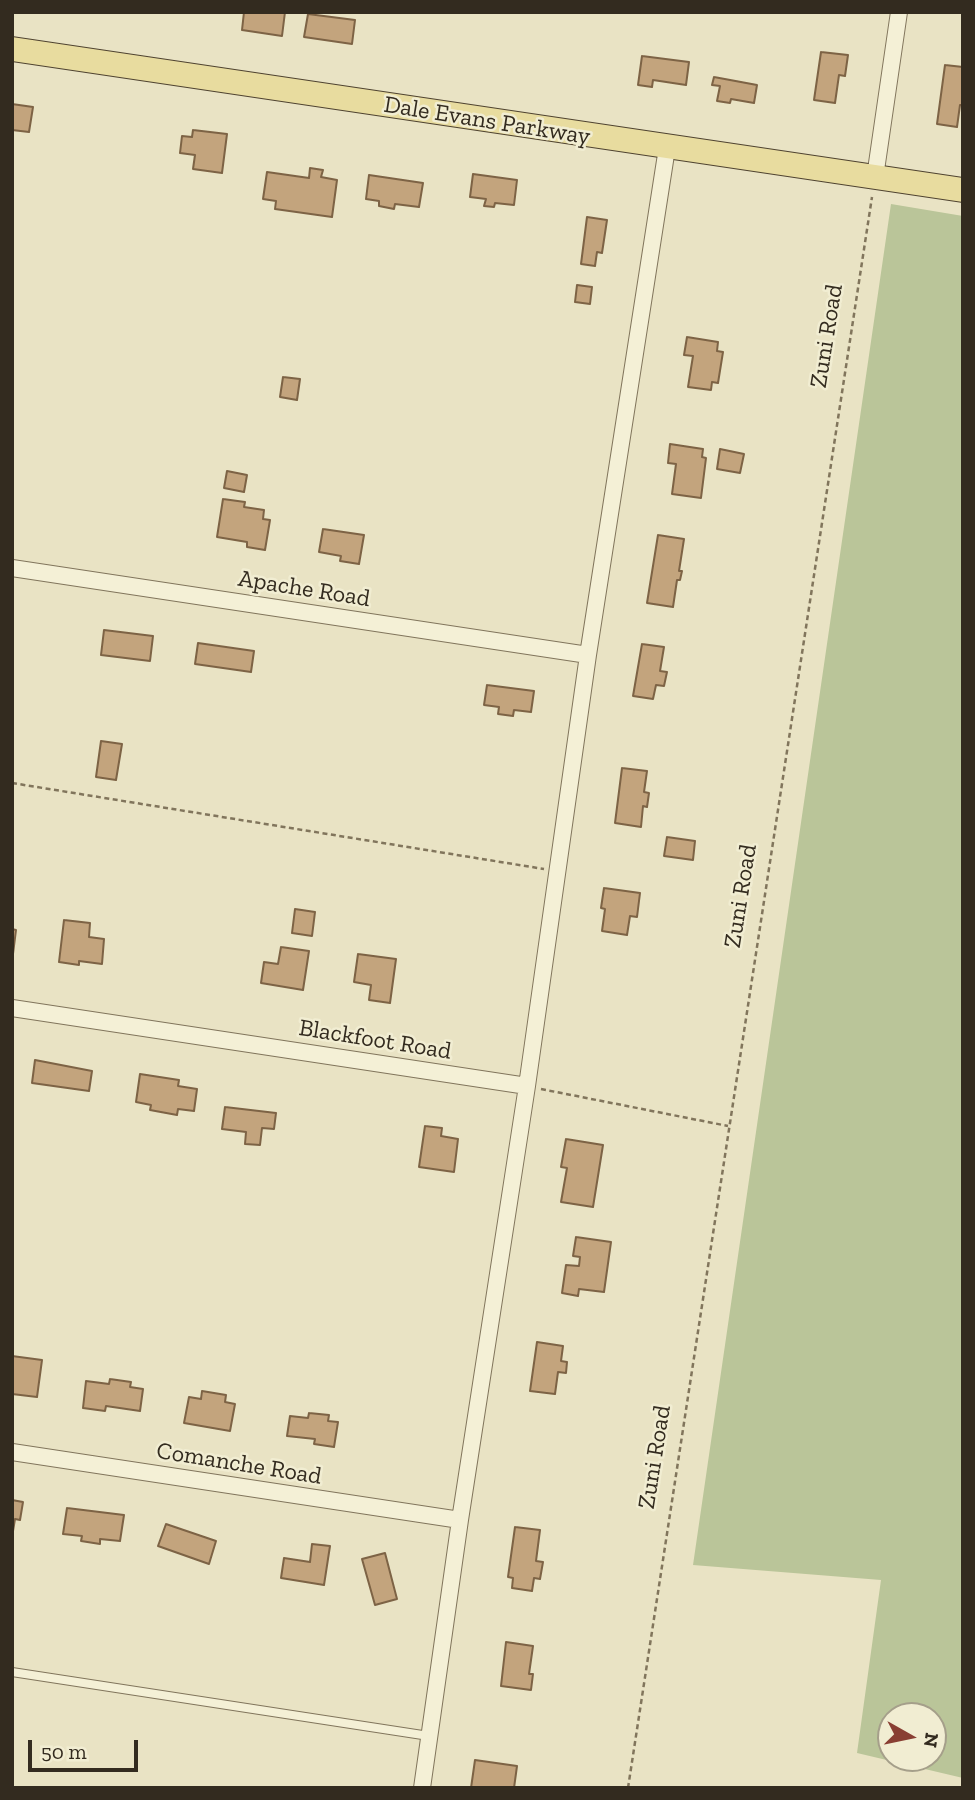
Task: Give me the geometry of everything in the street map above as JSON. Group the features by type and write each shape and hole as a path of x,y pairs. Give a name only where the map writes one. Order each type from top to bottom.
{"main road":[{"name":"Dale Evans Parkway","path":"12,49 963,190"}],"street":[{"path":"875,177 899,12"},
{"path":"422,1788 527,1086 588,655 667,148"},
{"name":"Apache Road","path":"12,568 588,655"},
{"name":"Blackfoot Road","path":"12,1008 527,1086"},
{"name":"Comanche Road","path":"12,1451 460,1520"}],"lane":[{"path":"12,1672 429,1736"}],"path":[{"name":"Zuni Road","path":"628,1788 875,177"},
{"path":"12,782 558,872"},
{"path":"527,1086 728,1126"}],"green space":[{"path":"891,204 963,216 963,1778 938,1772 947,1772 947,1702 877,1702 877,1758 857,1753 881,1580 693,1565"}],"building":[{"path":"244,12 285,12 282,36 242,30"},
{"path":"308,14 355,20 352,44 304,37"},
{"path":"821,52 848,55 845,76 839,75 835,103 814,100"},
{"path":"642,56 689,62 686,85 653,80 652,87 638,85"},
{"path":"945,65 963,67 963,105 960,105 957,127 937,124"},
{"path":"714,77 757,85 754,103 731,99 730,103 717,101 720,86 712,85"},
{"path":"12,104 33,107 29,132 12,130"},
{"path":"193,130 227,134 222,173 193,169 195,155 180,153 182,136 192,137"},
{"path":"310,168 323,170 321,177 337,180 332,217 275,209 276,201 263,199 267,172 309,178"},
{"path":"473,174 517,180 514,205 495,203 494,207 484,206 486,199 470,197"},
{"path":"369,175 423,183 419,207 395,204 394,209 379,206 379,201 366,199"},
{"path":"587,217 607,220 602,253 597,252 595,266 581,264"},
{"path":"577,285 592,287 590,304 575,302"},
{"path":"687,337 718,342 717,351 723,352 718,383 712,382 711,390 688,387 693,356 684,355"},
{"path":"283,377 300,379 297,400 280,397"},
{"path":"670,444 703,449 702,457 706,458 701,498 672,494 676,464 668,463"},
{"path":"720,449 744,454 740,473 717,469"},
{"path":"227,471 247,475 244,492 224,488"},
{"path":"223,499 245,502 244,507 264,510 263,519 270,520 265,550 247,547 247,542 217,537"},
{"path":"323,529 364,535 359,564 340,561 341,556 319,552"},
{"path":"658,535 684,539 679,571 682,571 680,580 677,580 673,607 647,603"},
{"path":"104,630 153,636 150,661 101,655"},
{"path":"198,643 254,651 251,672 195,664"},
{"path":"642,644 664,647 660,671 667,672 664,686 656,685 653,699 633,696"},
{"path":"487,685 534,691 531,712 514,710 513,716 498,714 499,707 484,705"},
{"path":"101,741 122,744 116,780 96,777"},
{"path":"622,768 647,771 644,792 649,793 647,807 643,806 641,827 615,823"},
{"path":"667,837 695,841 693,860 664,856"},
{"path":"604,888 640,893 637,917 630,916 627,935 602,931"},
{"path":"295,909 315,912 312,936 292,933"},
{"path":"64,920 90,923 89,937 104,939 102,964 59,962"},
{"path":"12,929 16,930 13,954 12,954"},
{"path":"281,947 309,951 303,990 261,983 264,962 278,964"},
{"path":"358,954 396,959 390,1003 369,1000 371,985 354,982"},
{"path":"35,1060 92,1071 89,1091 32,1083"},
{"path":"140,1074 179,1080 178,1086 197,1089 194,1111 178,1109 177,1115 150,1110 151,1105 136,1102"},
{"path":"225,1107 276,1113 274,1129 262,1128 260,1145 245,1144 246,1132 222,1129"},
{"path":"425,1126 442,1128 441,1136 458,1139 454,1172 419,1167"},
{"path":"566,1139 603,1145 593,1207 561,1202 567,1168 561,1167"},
{"path":"576,1237 611,1242 604,1292 579,1289 578,1296 562,1293 566,1265 579,1266 580,1257 573,1256"},
{"path":"537,1342 563,1346 561,1361 567,1362 566,1373 558,1372 555,1394 530,1391"},
{"path":"12,1356 42,1360 37,1397 12,1394"},
{"path":"110,1379 131,1382 130,1387 143,1389 140,1411 106,1406 105,1411 83,1408 86,1381 109,1384"},
{"path":"202,1391 226,1395 225,1402 235,1404 230,1431 184,1423 189,1397 201,1399"},
{"path":"309,1413 329,1415 328,1421 338,1422 334,1447 314,1444 315,1439 287,1436 290,1416 308,1418"},
{"path":"12,1500 23,1502 20,1520 15,1519 12,1537"},
{"path":"67,1508 124,1515 120,1541 100,1539 100,1544 81,1541 82,1536 63,1534"},
{"path":"166,1524 216,1541 209,1564 158,1546"},
{"path":"515,1527 540,1530 536,1561 543,1562 540,1579 534,1578 532,1591 512,1588 513,1578 508,1577"},
{"path":"312,1544 330,1546 324,1585 281,1578 284,1558 310,1562"},
{"path":"385,1553 397,1599 375,1605 362,1559"},
{"path":"506,1642 533,1646 529,1674 533,1674 531,1690 501,1686"},
{"path":"475,1760 517,1766 514,1788 471,1788"}]}
